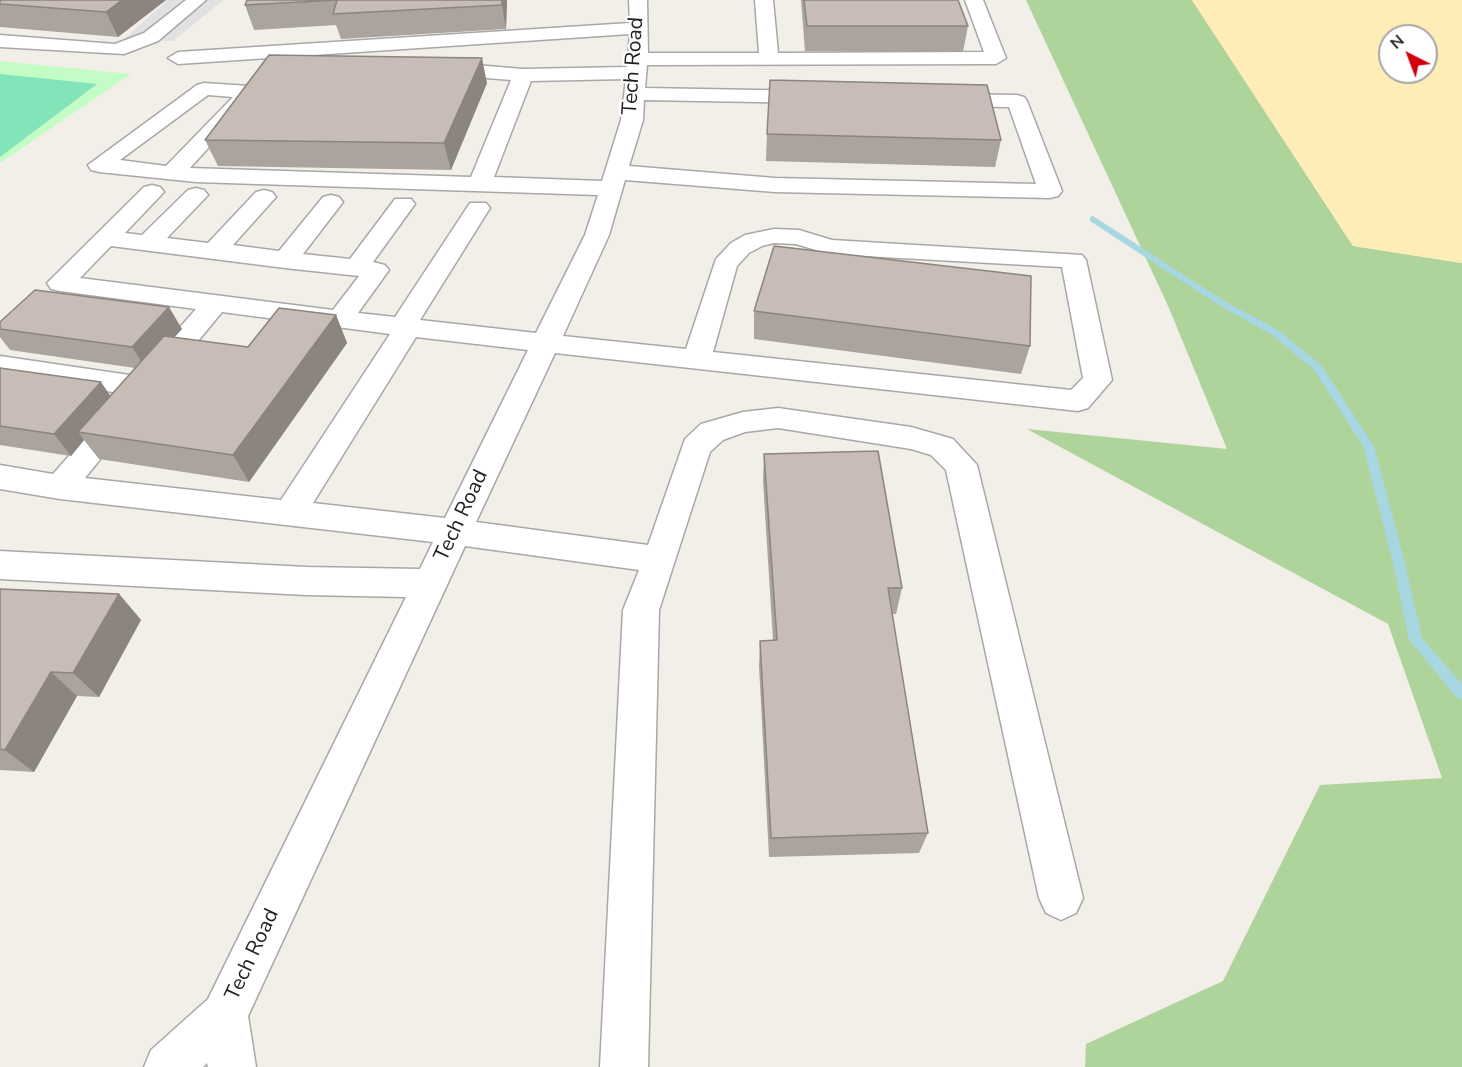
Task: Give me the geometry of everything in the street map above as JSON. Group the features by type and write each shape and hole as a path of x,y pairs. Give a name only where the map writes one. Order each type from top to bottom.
{"street":[{"path":"0,41 117,50 151,37 197,0"},
{"path":"764,0 769,58"},
{"path":"178,58 637,51 769,58 996,58 974,0"},
{"path":"420,69 454,68 523,75 637,51 828,98"},
{"name":"Tech Road","path":"168,1067 225,1015 597,235 632,120 637,51"},
{"path":"290,513 405,327 479,196 523,75"},
{"path":"172,173 256,86 204,89 99,165 172,173 479,196 613,180 1050,191 1017,101 922,99"},
{"path":"152,192 53,290 215,303 405,327 1078,401 1098,380 1073,260 829,247 799,237 774,236 754,240 740,248 725,264 697,359"},
{"path":"148,243 196,195"},
{"path":"214,251 264,197"},
{"path":"285,260 331,202"},
{"path":"340,319 403,204"},
{"path":"106,238 366,269"},
{"path":"60,487 215,303"},
{"path":"0,365 144,387"},
{"path":"624,1067 641,610 660,560 696,447 712,432 743,422 778,418 911,438 942,447 961,465 1061,897"},
{"path":"0,477 60,487 454,532 660,560"},
{"path":"0,565 306,581 430,583"},
{"name":"Tech Road","path":"225,1015 232,1067"}],"green space":[{"path":"1026,0 1192,0 1353,246 1462,263 1462,1067 1085,1067 1086,1044 1223,981 1320,785 1442,778 1388,624 1027,429 1227,449 1169,308"},
{"path":"0,61 131,74 0,163"},
{"path":"0,74 97,84 0,157"}],"sand":[{"path":"1192,0 1462,0 1462,263 1353,246"}],"shaded area":[{"path":"168,0 223,0 173,41 124,39"}],"building":[{"path":"0,0 122,0 106,12 0,4"},
{"path":"247,0 337,0 245,5"},
{"path":"337,0 502,0 502,5 333,14"},
{"path":"804,0 958,0 968,26 807,26"},
{"path":"269,55 482,58 444,143 205,140"},
{"path":"770,80 987,85 1001,140 767,134"},
{"path":"774,246 1031,276 1030,346 754,311"},
{"path":"35,290 169,307 132,347 0,329 0,322"},
{"path":"279,308 336,315 233,455 78,432 164,336 248,347"},
{"path":"0,368 101,382 54,434 0,426"},
{"path":"878,451 902,588 888,588 928,833 771,838 760,641 777,640 764,454"},
{"path":"0,589 119,594 73,673 51,672 5,750 0,749"}],"waterway":[{"path":"1093,219 1220,302 1276,333 1318,368 1368,446 1399,563 1416,640 1462,694"}]}
